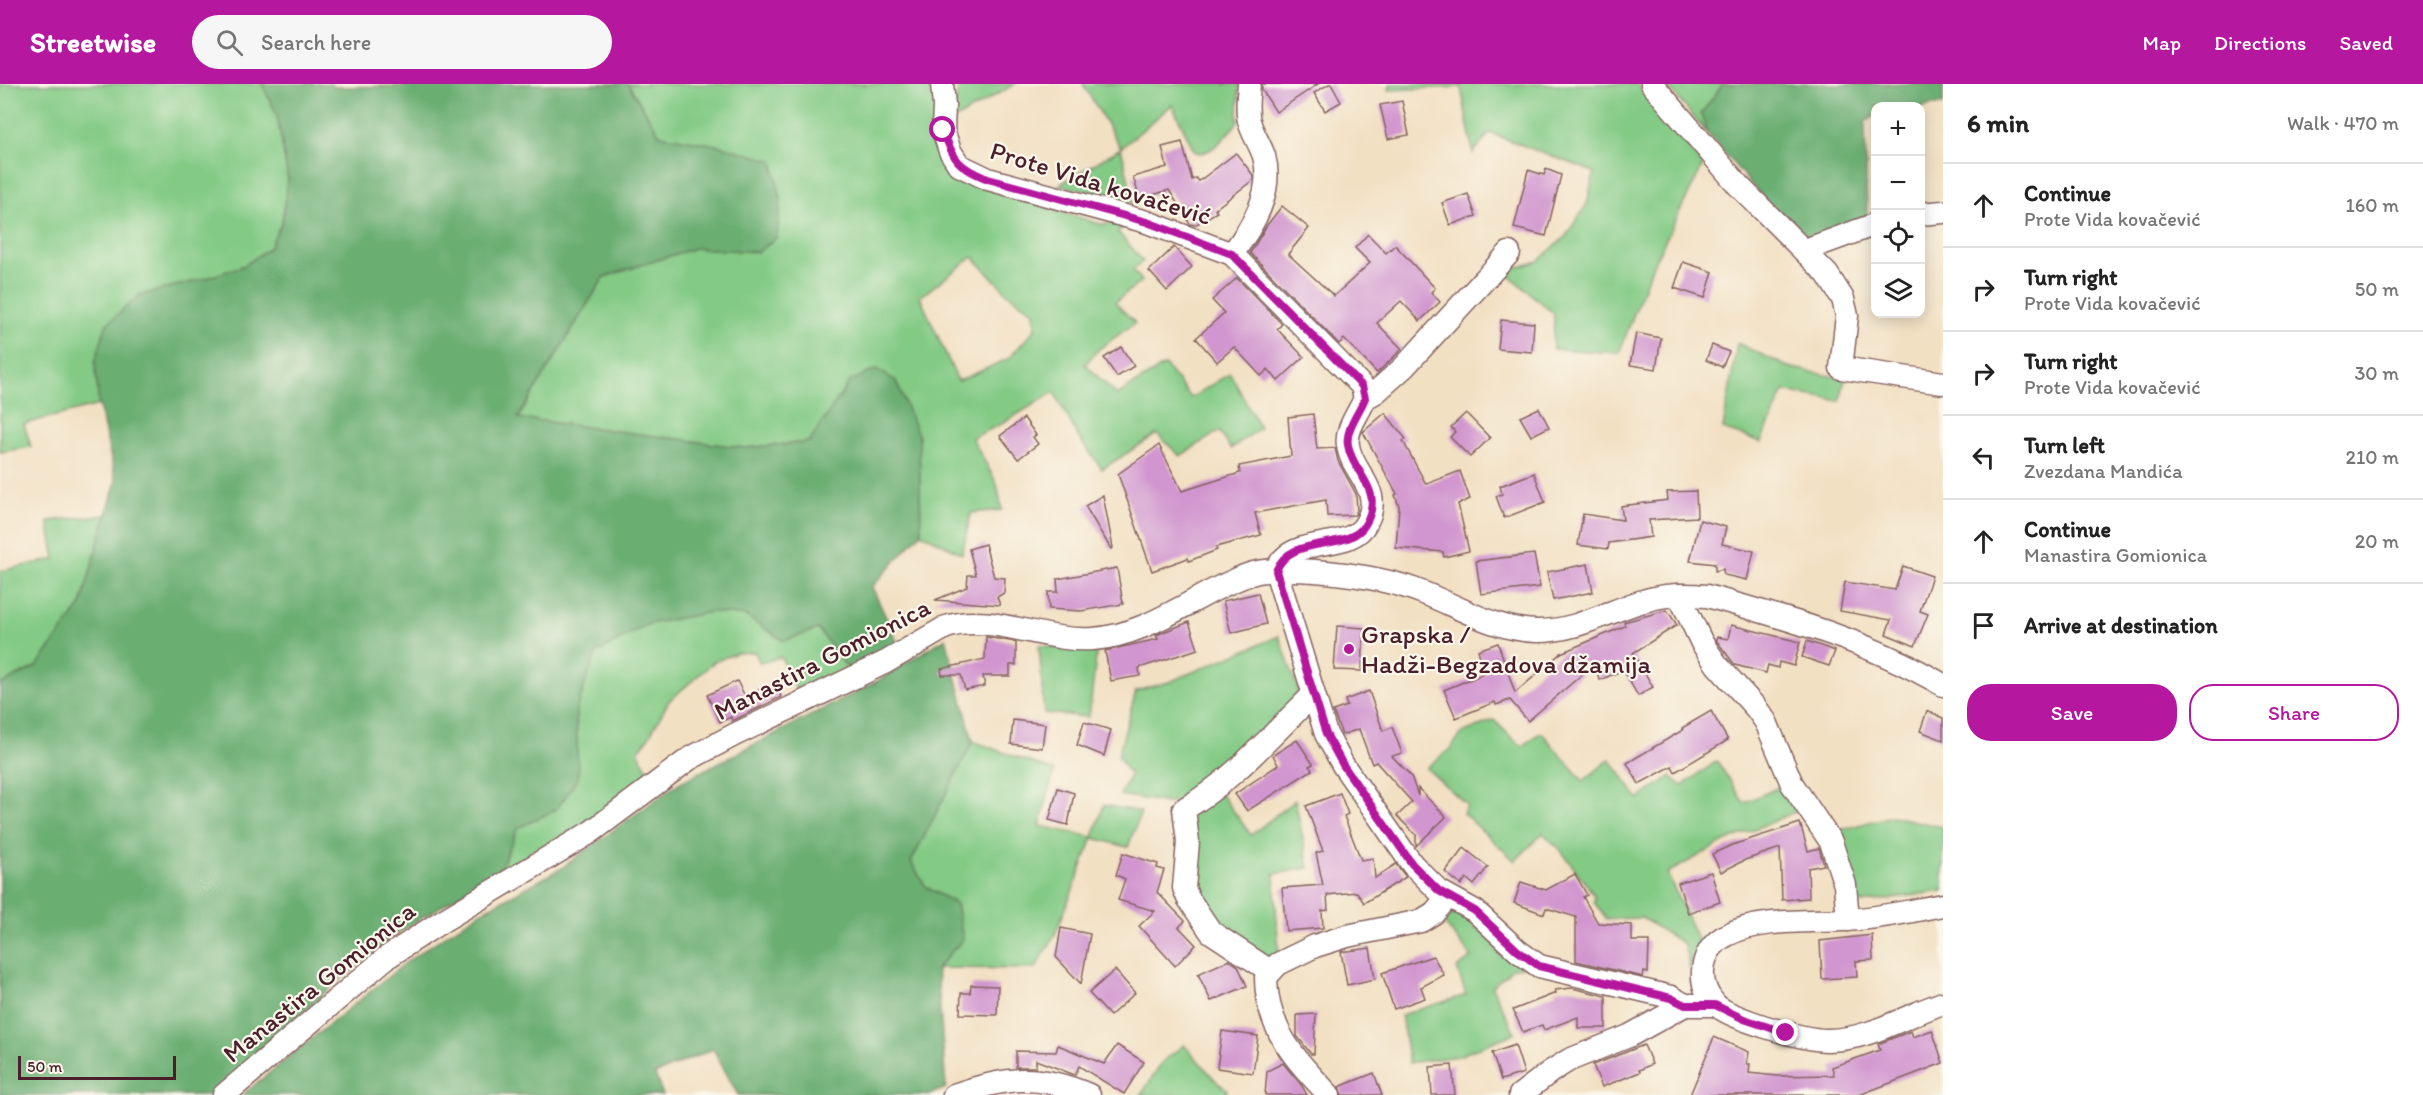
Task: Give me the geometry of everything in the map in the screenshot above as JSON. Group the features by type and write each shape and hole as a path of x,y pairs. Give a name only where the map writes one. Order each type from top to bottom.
{"street":[{"name":"Prote Vida kovačević","path":"942,84 943,130 950,151 959,165 988,179 1147,222 1232,254 1358,381 1365,398"},
{"path":"1232,254 1253,224 1268,177 1263,154 1247,112 1249,84"},
{"path":"1652,84 1739,186 1827,274 1843,299 1847,316 1841,368 1943,383"},
{"path":"1925,214 1943,212"},
{"path":"1805,250 1871,225"},
{"path":"1509,253 1404,367 1376,392 1365,398 1351,426 1348,447 1371,493 1370,512 1366,524 1351,536 1292,552 1282,559 1276,571 1326,734 1376,815 1412,864 1431,884 1448,897 1475,911 1518,951 1539,966 1671,998 1685,1005 1715,1005"},
{"name":"Manastira Gomionica","path":"224,1095 386,958 439,923 591,832 689,759 885,662 946,627 956,624 976,622 1075,640 1100,639 1124,634 1246,576 1265,571 1328,573 1377,579 1420,591 1496,623 1529,631 1550,631 1575,626 1636,603 1666,596 1707,596 1805,623 1905,663 1943,685"},
{"path":"1679,595 1702,643 1717,665 1766,722 1792,784 1831,842 1845,885 1848,920"},
{"path":"1270,971 1211,932 1188,898 1184,888 1188,842 1184,809 1203,798 1225,779 1313,695"},
{"path":"1329,1095 1294,1058 1284,1043 1273,1020 1266,977 1278,964 1315,946 1347,936 1421,921 1434,913 1448,897"},
{"path":"1943,905 1848,920 1754,925 1725,936 1710,948 1703,965 1704,988 1715,1005 1765,1026 1824,1040 1850,1038 1877,1031 1943,1003"},
{"path":"1520,1095 1569,1060 1629,1036 1685,1005"},
{"path":"954,1095 976,1087 1029,1079 1062,1084 1089,1095"}],"green space":[{"path":"0,84 262,84 277,115 288,179 282,222 269,248 245,265 207,278 95,362 99,405 24,424 31,447 0,452"},
{"path":"262,84 332,84 333,87 404,86 406,84 628,84 660,135 721,146 773,161 781,200 777,237 758,252 695,248 604,277 518,418 745,448 809,442 850,381 877,369 896,381 919,437 921,533 872,587 899,646 848,669 818,629 784,641 746,616 711,612 648,624 596,653 576,710 578,778 557,809 518,828 499,871 399,932 329,989 211,1095 0,1095 0,685 37,666 81,605 116,481 99,405 95,362 106,325 140,295 207,278 245,265 269,248 282,222 288,179 277,115"},
{"path":"628,84 933,84 941,159 992,190 1100,224 1126,224 1118,232 1143,261 1133,270 1142,281 1115,302 1135,323 1099,349 1085,364 1117,395 1165,365 1191,398 1230,373 1260,428 1231,449 1219,431 1180,456 1157,434 1102,469 1079,438 1054,392 1003,423 972,438 997,484 1002,510 971,513 962,554 921,533 919,437 850,381 809,442 745,448 518,418 604,277 695,248 758,252 721,146 660,135","holes":["973,257 1008,294 1034,312 1035,329 1008,359 958,381 920,297"]},
{"path":"956,84 1015,84 952,121 958,90"},
{"path":"1083,84 1239,84 1238,122 1213,148 1201,153 1195,152 1172,105 1121,148"},
{"path":"1390,84 1637,84 1703,165 1652,267 1619,353 1553,349 1554,314 1506,273 1506,264 1519,267 1538,261 1566,236 1587,204 1594,172 1490,133 1473,153 1461,87 1389,90"},
{"path":"1666,84 1723,84 1714,98 1707,133"},
{"path":"1723,84 1943,84 1943,105 1925,107 1925,102 1871,102 1871,118 1865,122 1867,221 1806,239 1786,225 1707,133 1701,114"},
{"path":"1121,148 1134,203 1059,185"},
{"path":"1737,343 1788,367 1845,379 1840,401 1784,391 1761,442 1723,429"},
{"path":"106,515 81,605 37,666 0,685 0,571 55,559 48,521"},
{"path":"711,612 746,616 784,641 818,629 848,669 798,694 781,657 760,663 755,652 737,653 715,661 669,701 647,740 638,751 652,779 580,832 499,871 518,828 557,809 578,778 576,710 596,653 647,624"},
{"path":"1279,636 1299,692 1295,698 1191,798 1167,803 1120,795 1130,775 1118,756 1136,691 1169,682"},
{"path":"946,638 973,741 911,862 926,887 956,904 963,939 937,968 946,1088 928,1095 738,1095 713,1049 655,1074 663,1095 242,1095 409,960 479,913 560,869 679,783 876,682"},
{"path":"1039,645 1073,650 1097,649 1089,717 1044,713"},
{"path":"1494,720 1523,746 1541,732 1583,781 1610,759 1638,799 1671,776 1682,786 1717,761 1744,803 1786,784 1800,810 1724,842 1667,873 1698,941 1692,954 1690,970 1684,944 1642,918 1606,919 1594,902 1595,896 1563,853 1543,833 1515,861 1463,813 1467,805 1426,768 1450,749 1462,733"},
{"path":"973,741 1054,771 1040,826 1093,837 1104,805 1141,812 1128,847 1093,838 1055,935 1035,969 937,968 963,939 956,904 926,887 911,862"},
{"path":"1220,793 1251,835 1295,800 1309,868 1274,874 1279,956 1269,959 1206,917 1188,872 1189,817"},
{"path":"1892,816 1943,827 1943,891 1862,903 1854,897 1836,831"},
{"path":"1452,914 1461,914 1523,967 1513,968 1492,987 1515,1033 1458,1056 1409,1063 1401,1015 1466,995 1457,968 1472,957 1441,919"},
{"path":"1184,1045 1219,1084 1227,1089 1226,1095 1141,1095 1162,1062"}],"building":[{"path":"1262,84 1318,84 1276,112 1262,90"},
{"path":"1329,84 1341,102 1325,111 1314,93"},
{"path":"1402,101 1409,135 1388,139 1380,105"},
{"path":"1182,142 1192,180 1196,178 1199,181 1236,153 1253,175 1253,180 1215,209 1217,212 1195,225 1190,224 1169,190 1140,199 1133,177 1167,167 1162,147"},
{"path":"1546,169 1561,175 1546,236 1514,228 1528,170 1544,175"},
{"path":"1468,194 1476,216 1450,225 1442,203"},
{"path":"1282,206 1309,228 1288,254 1334,296 1370,263 1355,248 1368,234 1386,253 1395,245 1435,288 1431,292 1440,302 1420,321 1401,301 1377,323 1402,349 1377,373 1344,339 1339,344 1250,253"},
{"path":"1174,247 1192,267 1167,291 1149,271"},
{"path":"1683,262 1713,272 1705,298 1674,288"},
{"path":"1237,278 1282,324 1277,329 1304,357 1278,381 1268,369 1261,376 1234,347 1217,362 1196,338 1224,313 1212,300"},
{"path":"1501,320 1534,323 1532,352 1498,349"},
{"path":"1636,333 1661,338 1656,369 1630,365"},
{"path":"1712,345 1729,352 1722,367 1706,360"},
{"path":"1121,347 1134,366 1117,377 1104,358"},
{"path":"1539,408 1549,427 1531,436 1520,417"},
{"path":"1385,413 1406,439 1403,441 1426,484 1460,471 1470,499 1458,504 1469,551 1444,557 1443,552 1396,548 1399,506 1395,495 1397,494 1363,432"},
{"path":"1466,413 1490,438 1470,457 1450,437 1455,432 1451,427"},
{"path":"1313,414 1317,449 1335,448 1338,461 1356,494 1355,515 1327,516 1326,500 1255,513 1261,535 1216,547 1217,550 1189,561 1188,558 1152,571 1118,474 1159,445 1182,491 1240,473 1239,466 1291,456 1288,417"},
{"path":"1024,418 1036,435 1033,437 1038,444 1018,459 1000,436"},
{"path":"1534,473 1545,502 1504,518 1496,496 1502,494 1500,486"},
{"path":"1696,491 1697,517 1649,520 1651,537 1609,543 1608,549 1578,545 1583,514 1623,520 1621,506 1668,500 1667,492"},
{"path":"1103,495 1113,548 1111,549 1085,506"},
{"path":"1700,520 1726,527 1722,544 1754,551 1747,580 1724,575 1723,569 1715,571 1715,564 1690,561"},
{"path":"985,544 994,577 1005,578 1004,593 997,597 1000,605 935,600 967,587 968,575 976,575 969,549"},
{"path":"1534,554 1540,587 1481,594 1476,561"},
{"path":"1588,564 1593,592 1553,600 1547,572"},
{"path":"1903,566 1932,576 1920,611 1928,614 1915,646 1886,634 1891,620 1840,611 1845,582 1895,590"},
{"path":"1117,568 1123,604 1081,611 1049,609 1048,592 1058,592 1057,579"},
{"path":"1258,593 1266,624 1231,633 1223,601"},
{"path":"1667,610 1677,625 1633,653 1653,687 1638,696 1623,670 1600,680 1593,665 1528,721 1510,700 1496,705 1495,702 1456,718 1444,690 1485,673 1478,650 1498,643 1515,693 1561,653 1625,626 1624,622"},
{"path":"1189,622 1198,649 1139,668 1140,676 1111,681 1105,651 1158,639 1156,635"},
{"path":"1731,625 1800,642 1794,666 1779,662 1778,668 1768,665 1766,673 1735,665 1716,640 1717,637 1728,639"},
{"name":"Grapska / Hadži-Begzadova džamija","path":"1337,626 1364,628 1362,671 1334,670"},
{"path":"986,637 1016,642 1016,665 1010,665 1010,676 983,676 985,686 965,690 961,675 942,675 941,669 985,659"},
{"path":"1807,641 1835,651 1829,666 1802,657"},
{"path":"737,681 745,696 775,683 781,697 732,721 731,717 720,722 707,695"},
{"path":"1369,691 1383,731 1392,727 1402,753 1392,756 1411,776 1418,796 1418,788 1446,817 1416,846 1416,835 1397,816 1412,802 1376,762 1372,764 1359,729 1342,735 1333,711 1347,706 1345,700"},
{"path":"1711,711 1728,740 1675,772 1672,766 1639,784 1627,763"},
{"path":"1927,711 1943,718 1943,740 1920,731"},
{"path":"1013,720 1045,724 1042,748 1011,744"},
{"path":"1084,722 1111,730 1104,756 1077,745"},
{"path":"1297,740 1313,764 1309,766 1312,770 1247,811 1235,794 1278,765 1273,755"},
{"path":"1058,788 1074,793 1068,825 1049,820"},
{"path":"1340,793 1348,814 1344,816 1361,860 1373,858 1375,878 1396,864 1406,877 1364,903 1357,892 1327,895 1328,910 1322,911 1323,928 1286,931 1282,888 1323,885 1316,853 1323,851 1306,806"},
{"path":"1800,823 1808,851 1819,848 1824,865 1808,868 1809,898 1782,900 1780,848 1745,860 1721,872 1712,854 1732,845"},
{"path":"1464,848 1488,867 1474,885 1466,878 1461,885 1445,872"},
{"path":"1123,853 1158,864 1157,868 1164,870 1157,892 1185,921 1179,927 1196,945 1175,966 1139,926 1155,911 1118,900 1125,879 1116,875"},
{"path":"1711,872 1720,902 1688,913 1678,883"},
{"path":"1575,874 1587,895 1583,897 1598,923 1632,925 1632,941 1649,941 1648,973 1644,972 1643,977 1576,961 1576,917 1546,908 1544,914 1514,903 1521,882 1546,890"},
{"path":"1061,928 1090,934 1081,984 1056,957"},
{"path":"1872,935 1873,960 1856,961 1857,977 1822,979 1820,941"},
{"path":"1370,948 1375,979 1347,985 1341,952"},
{"path":"1433,956 1444,975 1421,987 1425,998 1394,1009 1382,973"},
{"path":"1229,960 1238,966 1247,986 1211,1001 1198,974"},
{"path":"1115,970 1135,993 1110,1016 1089,993"},
{"path":"971,985 998,986 997,1015 960,1014 961,993 970,993"},
{"path":"1572,988 1606,996 1606,1028 1578,1028 1578,1017 1544,1030 1542,1025 1523,1032 1513,1010 1556,993 1555,990"},
{"path":"1316,1014 1314,1054 1311,1054 1297,1036 1297,1015"},
{"path":"1932,1030 1943,1063 1859,1095 1690,1095 1714,1037 1749,1052 1747,1064 1750,1064 1749,1073 1777,1076 1834,1075 1832,1067 1880,1050 1878,1044 1911,1031 1913,1037"},
{"path":"1222,1031 1258,1036 1253,1073 1217,1068"},
{"path":"1058,1045 1104,1064 1117,1045 1144,1062 1124,1094 1079,1066 1075,1075 1036,1060 1036,1067 1016,1067 1016,1051 1056,1052"},
{"path":"1515,1045 1524,1073 1501,1080 1492,1053"},
{"path":"1644,1045 1652,1064 1639,1070 1640,1072 1602,1087 1593,1065"},
{"path":"1283,1063 1307,1095 1265,1095 1267,1071"},
{"path":"1452,1065 1455,1095 1432,1095 1430,1067"},
{"path":"1374,1073 1382,1095 1342,1095 1339,1087"}],"place":[{"name":"Grapska / Hadži-Begzadova džamija","path":"1349,649"}],"route":[{"path":"943,130 950,151 959,165 971,172 988,179 1147,222 1232,254 1362,386 1365,398 1351,426 1348,447 1371,493 1371,506 1366,524 1351,536 1298,549 1282,559 1276,571 1326,734 1343,765 1412,864 1439,891 1475,911 1518,951 1539,966 1630,987 1678,1000 1685,1005 1715,1005 1744,1019 1786,1033"}]}
